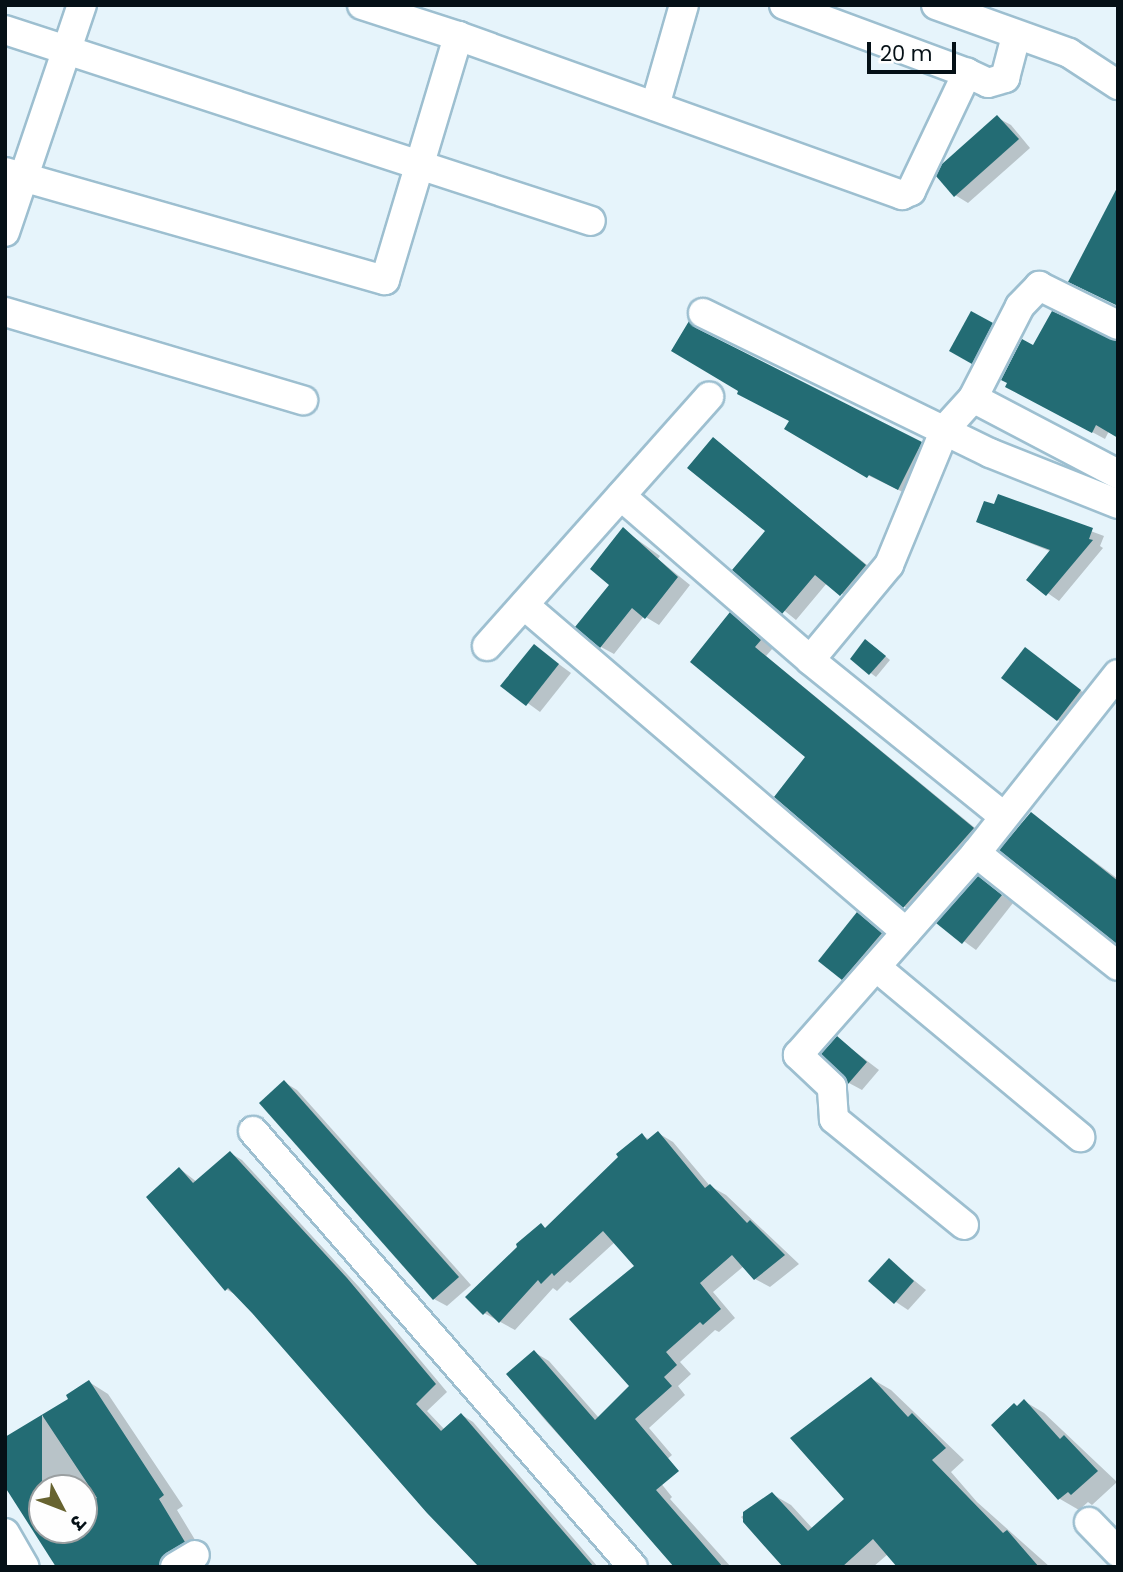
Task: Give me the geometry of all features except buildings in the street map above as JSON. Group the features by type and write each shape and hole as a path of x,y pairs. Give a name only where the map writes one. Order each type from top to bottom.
{"street":[{"path":"5,232 15,174 67,50 82,5"},
{"path":"362,5 458,36 902,195 911,191 967,73"},
{"path":"655,106 684,5"},
{"path":"784,5 988,83 1005,78 1016,36"},
{"path":"939,6 1069,54 1118,85"},
{"path":"5,30 591,221"},
{"path":"15,174 385,280 458,36"},
{"path":"810,660 889,565 944,429 973,398 1020,306 1039,286 1118,325"},
{"path":"5,312 303,400"},
{"path":"703,313 990,453 1118,504"},
{"path":"487,646 709,397"},
{"path":"973,398 1118,474"},
{"path":"621,496 810,660 1003,816"},
{"path":"524,605 906,932"},
{"path":"964,1225 834,1119 832,1087 797,1055 976,853 1118,674"},
{"path":"976,853 1118,966"},
{"path":"876,967 1080,1137"},
{"path":"254,1131 633,1567"},
{"path":"1089,1521 1118,1552"},
{"path":"5,1533 25,1567"}]}
